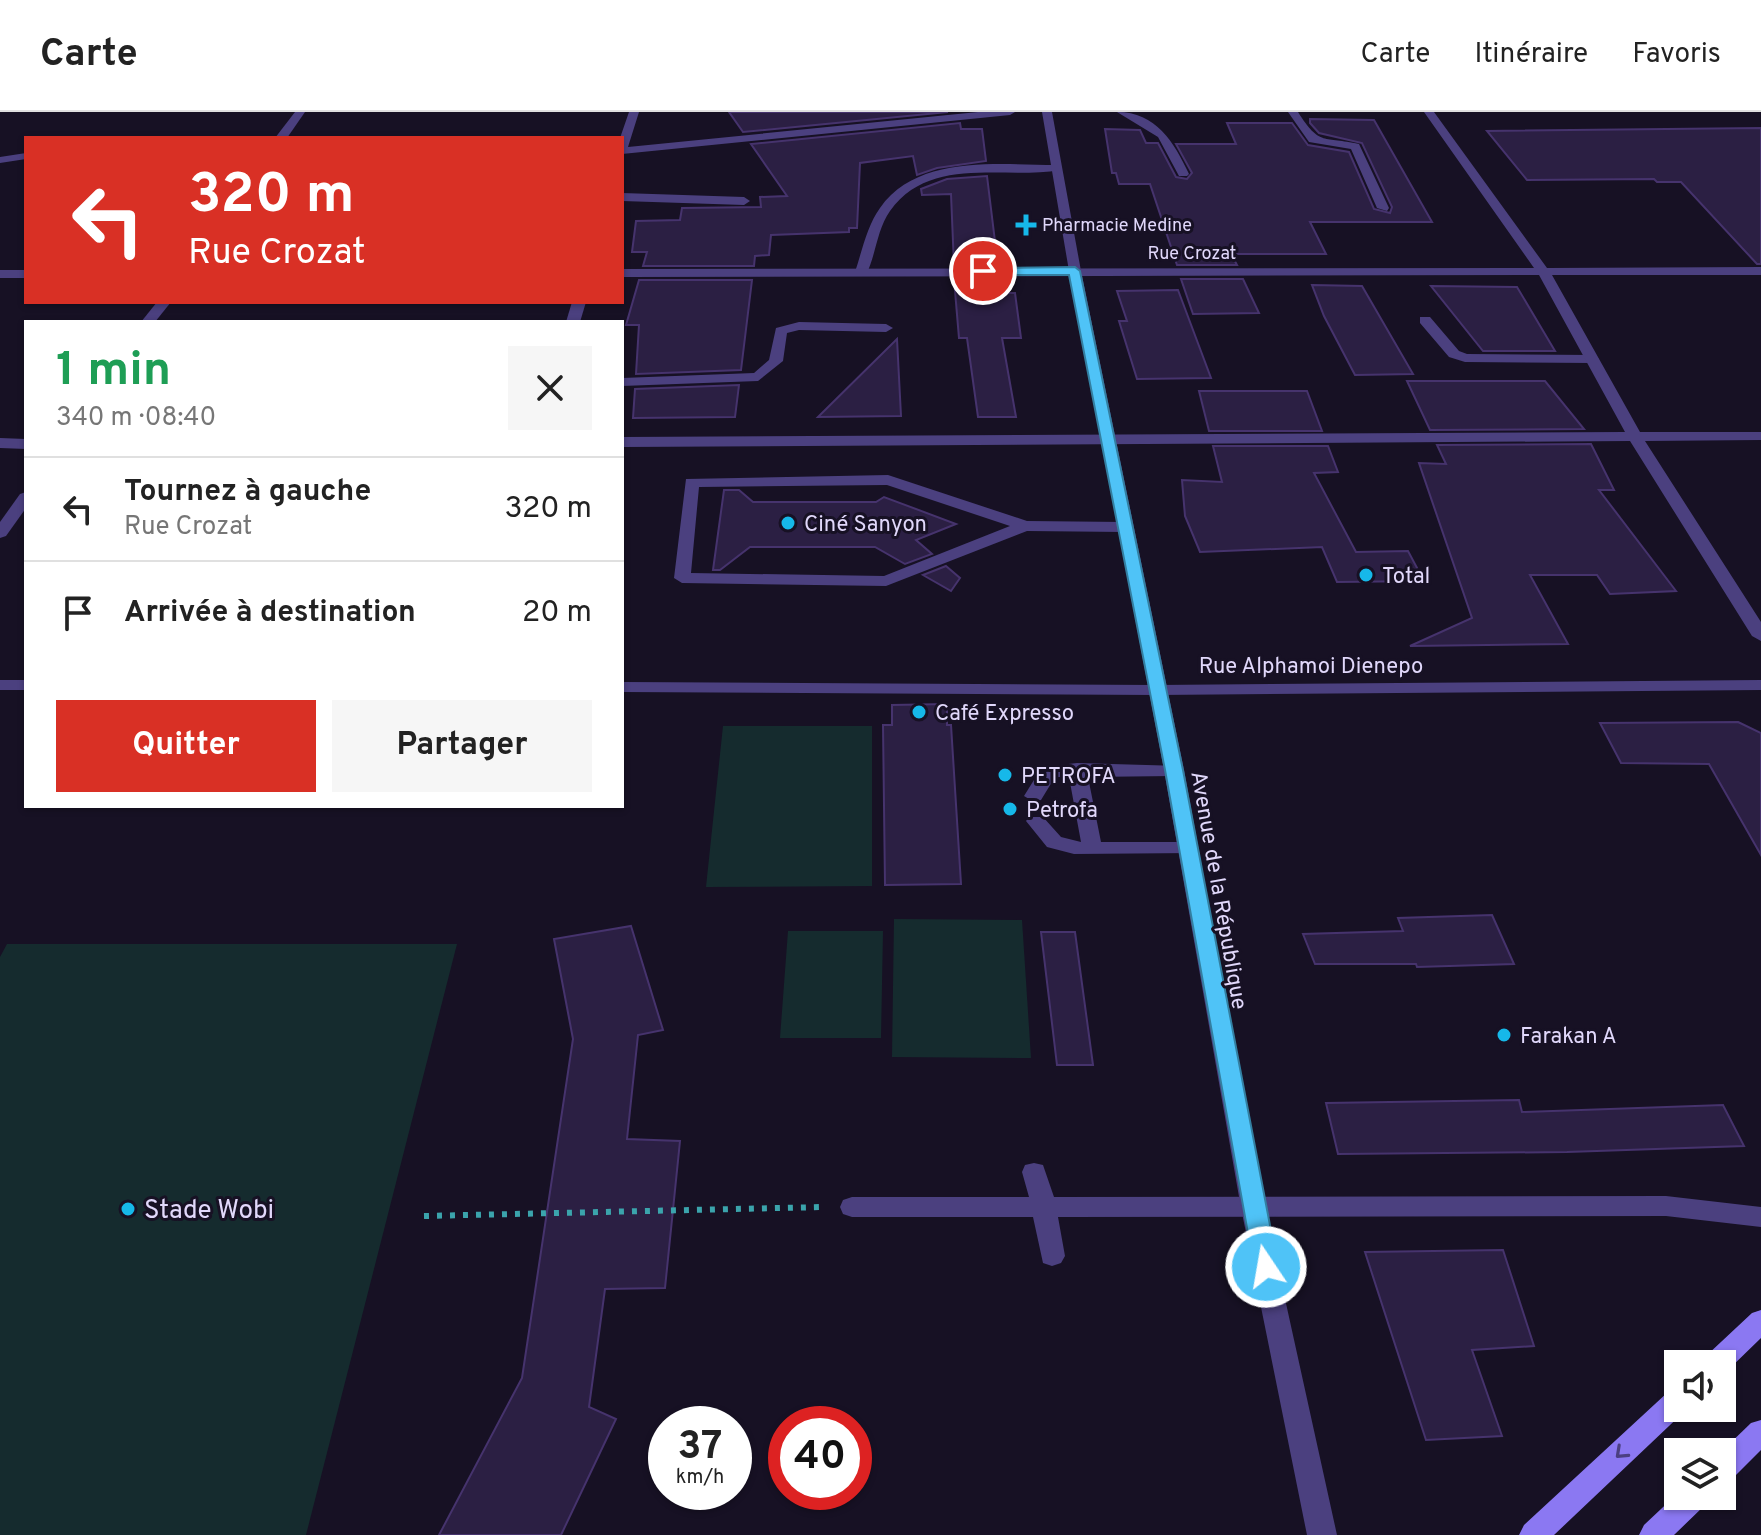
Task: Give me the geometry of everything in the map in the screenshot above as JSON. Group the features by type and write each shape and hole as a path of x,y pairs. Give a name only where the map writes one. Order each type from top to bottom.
{"main road":[{"path":"1731,1350 1761,1321"},
{"path":"1534,1535 1664,1413"},
{"path":"1736,1456 1761,1432"},
{"path":"1654,1535 1680,1510"}],"street":[{"path":"282,136 300,112"},
{"path":"624,144 634,112"},
{"path":"624,150 1010,112"},
{"name":"Avenue de la République","path":"1047,112 1124,527 1174,770 1253,1208 1322,1535"},
{"path":"1122,112 1151,124 1165,135 1183,174"},
{"path":"1293,112 1308,139 1316,143 1355,146 1383,208"},
{"path":"1429,112 1544,273 1635,437 1761,636"},
{"path":"0,160 24,156"},
{"path":"861,272 885,208 915,180 966,171 1056,168"},
{"path":"624,197 744,201"},
{"name":"Rue Crozat","path":"624,273 1761,271"},
{"path":"0,274 24,274"},
{"path":"150,320 162,304"},
{"path":"1425,320 1454,354 1465,358 1592,359"},
{"path":"624,382 758,377 776,361 781,331 799,326 886,328"},
{"path":"624,442 1761,436"},
{"path":"0,443 24,444"},
{"path":"1025,526 886,581 682,578 692,482 888,480 1025,526 1124,527"},
{"path":"0,533 24,500"},
{"path":"0,685 24,685"},
{"name":"Rue Alphamoi Dienepo","path":"624,687 1157,690 1761,685"},
{"path":"1077,769 1092,848"},
{"path":"1034,796 1049,771 1174,770"},
{"path":"1036,821 1054,842 1074,848 1187,848"},
{"path":"1034,1172 1044,1207 1052,1256"},
{"path":"852,1207 1666,1206 1761,1217"}],"path":[{"path":"424,1216 852,1207"}],"green space":[{"path":"723,726 872,726 872,886 706,887"},
{"path":"894,919 1022,920 1031,1058 892,1057"},
{"path":"788,931 883,931 881,1038 780,1038"},
{"name":"Stade Wobi","path":"7,944 457,944 306,1535 0,1535 0,957"}],"building":[{"path":"729,112 948,112 743,132"},
{"path":"1310,119 1374,120 1432,222 1310,222 1326,254 1231,254 1237,265 1177,265 1150,184 1119,184 1116,173 1112,173 1105,129 1140,130 1146,143 1158,143 1176,177 1187,179 1192,173 1176,144 1236,144 1227,123 1292,123 1308,145 1349,152 1374,209 1390,213 1392,207 1362,143 1319,133"},
{"path":"960,123 961,129 982,129 986,161 937,168 917,175 913,156 860,163 857,228 849,228 849,232 771,235 769,255 755,256 754,266 643,266 647,252 632,252 636,221 680,220 682,208 761,207 760,197 787,196 751,144"},
{"path":"1761,128 1761,264 1757,264 1681,182 1657,182 1654,179 1527,180 1487,131"},
{"path":"987,176 998,266 954,266 951,194 922,195 921,189 947,179"},
{"path":"954,279 999,279 1000,293 1015,293 1021,338 1002,338 1016,417 978,417 967,338 959,338"},
{"path":"1181,279 1243,279 1259,313 1193,314"},
{"path":"639,280 752,280 741,370 636,374 639,325 626,325"},
{"path":"1312,285 1362,286 1413,374 1355,375 1324,316"},
{"path":"1431,286 1517,287 1555,351 1483,351"},
{"path":"1178,290 1211,378 1137,379 1119,321 1127,321 1117,291"},
{"path":"897,339 901,416 818,417"},
{"path":"1407,381 1545,381 1584,429 1430,430"},
{"path":"739,385 735,417 633,418 635,389"},
{"path":"1199,391 1307,391 1322,431 1209,431"},
{"path":"1591,444 1614,490 1599,490 1676,591 1610,594 1597,575 1530,575 1568,644 1410,646 1472,618 1419,463 1446,464 1437,445"},
{"path":"1213,446 1328,446 1338,472 1314,473 1356,552 1408,551 1424,581 1337,582 1322,547 1200,552 1185,516 1182,480 1222,482"},
{"name":"Ciné Sanyon","path":"724,490 739,490 753,502 876,502 884,497 956,524 916,540 932,554 905,564 875,547 750,547 720,570 713,570"},
{"path":"946,566 960,578 951,591 923,575"},
{"path":"947,704 961,884 885,885 883,725 892,725 892,705"},
{"path":"1738,722 1761,733 1761,855 1709,764 1621,763 1600,723"},
{"path":"1492,915 1514,964 1417,967 1416,964 1315,964 1303,934 1403,931 1398,918"},
{"path":"631,926 663,1030 638,1035 627,1139 680,1141 665,1288 605,1289 589,1407 616,1419 561,1535 439,1535 522,1378 573,1039 554,939"},
{"path":"1041,932 1075,932 1093,1065 1057,1065"},
{"path":"1519,1100 1522,1112 1723,1105 1744,1146 1567,1152 1338,1154 1326,1103"},
{"path":"1503,1250 1534,1346 1472,1350 1502,1436 1426,1440 1365,1252"}],"place":[{"name":"Pharmacie Medine","path":"1026,225"},
{"name":"Ciné Sanyon","path":"788,523"},
{"name":"Total","path":"1366,575"},
{"name":"Café Expresso","path":"919,712"},
{"name":"PETROFA","path":"1005,775"},
{"name":"Petrofa","path":"1010,809"},
{"name":"Farakan A","path":"1504,1035"},
{"name":"Stade Wobi","path":"128,1209"}],"route":[{"path":"983,271 1075,271 1174,770 1266,1267"}]}
